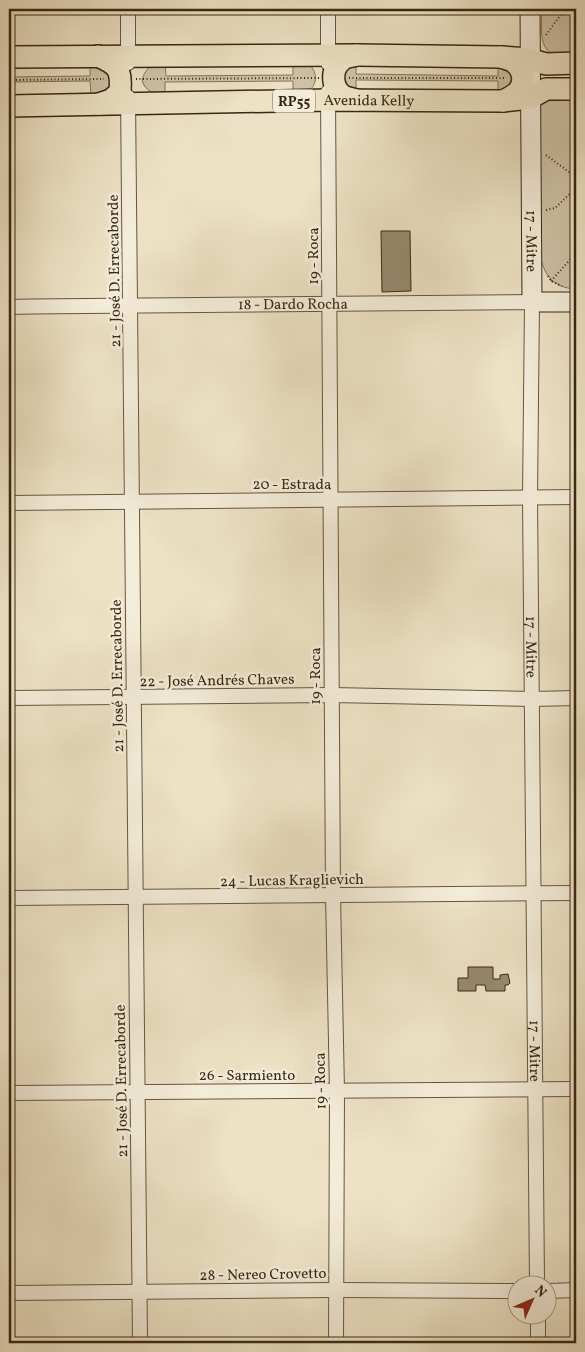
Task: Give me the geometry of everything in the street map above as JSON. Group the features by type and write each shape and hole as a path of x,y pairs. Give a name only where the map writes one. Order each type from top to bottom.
{"main road":[{"name":"Avenida Kelly","path":"9,57 357,55 501,57 546,89 576,89"},
{"path":"357,55 343,58 335,66 331,78 336,89 344,97 357,100"},
{"path":"98,56 110,61 124,79 120,92 112,100 98,104"},
{"name":"Avenida Kelly","path":"9,106 328,100 503,101 546,64 576,63"}],"street":[{"name":"21 - José D. Errecaborde","path":"128,9 128,55 124,79 128,104 140,1343"},
{"name":"19 - Roca","path":"328,9 328,55 331,78 328,100 333,895 337,1091 336,1343"},
{"name":"17 - Mitre","path":"530,9 528,78 532,302 530,498 537,1274"},
{"name":"18 - Dardo Rocha","path":"9,307 576,302"},
{"name":"20 - Estrada","path":"9,503 576,498"},
{"name":"22 - José Andrés Chaves","path":"9,698 332,695 532,699 576,698"},
{"name":"24 - Lucas Kraglievich","path":"9,898 576,893"},
{"name":"26 - Sarmiento","path":"9,1093 576,1089"},
{"name":"28 - Nereo Crovetto","path":"9,1293 335,1290 508,1291"},
{"path":"558,1291 576,1290"},
{"path":"538,1324 538,1343"}],"path":[{"path":"543,39 565,9"},
{"path":"9,80 528,78"},
{"path":"546,155 576,177"},
{"path":"541,211 555,208 576,188"},
{"path":"551,281 576,253"}],"shaded area":[{"path":"542,9 576,9 576,55 556,55 546,48 541,29"},
{"path":"356,60 356,74 498,76 498,62 521,78 498,95 498,81 356,80 356,93 349,93 335,71"},
{"path":"90,62 109,67 112,84 103,93 91,95 90,81 9,82 9,77 90,76"},
{"path":"293,62 307,64 314,72 315,80 313,87 304,93 293,94 293,81 165,82 165,95 154,93 145,87 142,80 148,69 161,63 165,63 166,76 293,75"},
{"path":"576,93 576,289 562,286 551,280 544,269 540,255 539,107 547,96"}],"building":[{"path":"381,231 410,231 411,291 382,292"},
{"path":"468,967 493,967 493,979 500,979 500,975 508,974 510,983 505,985 505,991 486,991 485,985 476,985 476,991 458,991 458,978 468,978"}]}
